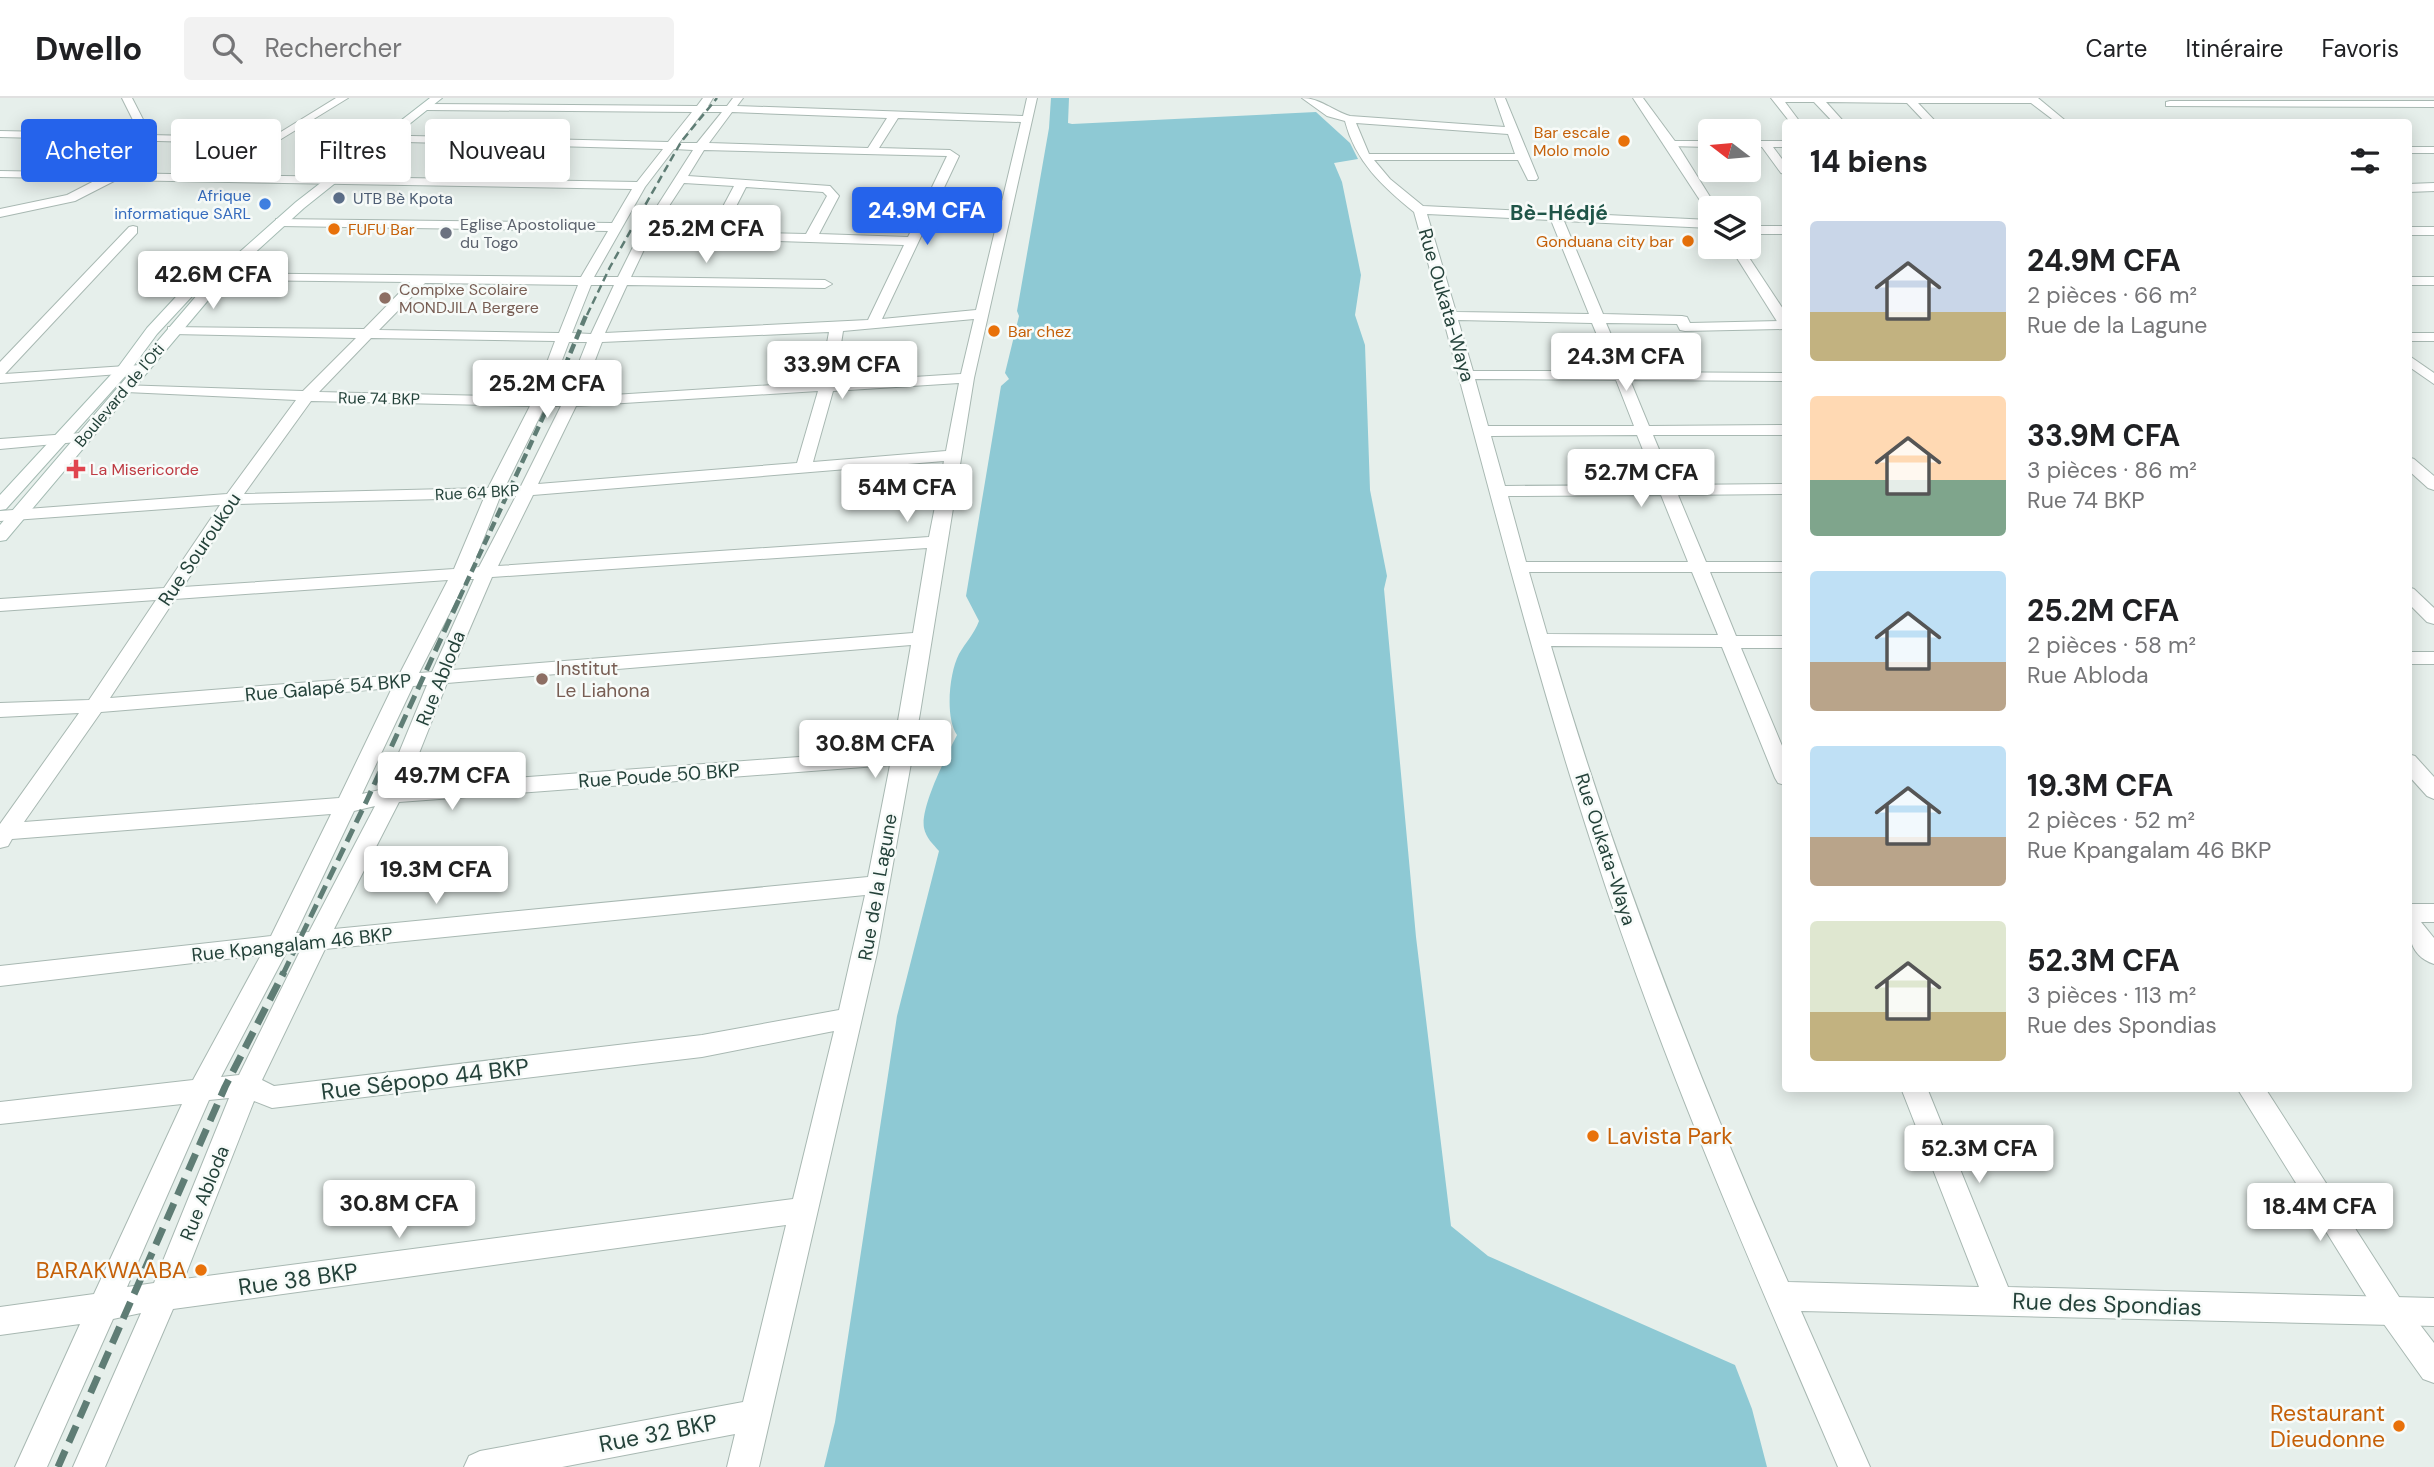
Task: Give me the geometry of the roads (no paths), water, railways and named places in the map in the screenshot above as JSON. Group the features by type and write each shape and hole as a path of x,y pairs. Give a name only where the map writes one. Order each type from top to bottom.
{"street":[{"path":"127,98 138,119"},
{"path":"157,136 273,141 343,98"},
{"path":"31,1467 201,1090 279,944 406,680 460,575 494,493 539,402 586,280 639,186 708,98"},
{"name":"Rue Abloda","path":"89,1467 163,1297 247,1085 392,795 485,573 571,402 623,280 646,233 701,146 738,98"},
{"path":"1307,98 1331,114 1350,119 1512,131"},
{"path":"1500,98 1532,178"},
{"path":"1638,98 1704,196"},
{"path":"1777,98 2032,99 2058,119"},
{"path":"1777,98 1793,119"},
{"path":"1817,99 1836,119"},
{"path":"1909,99 1928,119"},
{"path":"428,101 894,114 1030,108"},
{"name":"Boulevard de l'Oti","path":"399,119 428,101"},
{"name":"Boulevard de l'Oti","path":"407,119 428,101"},
{"path":"2166,101 2434,104"},
{"path":"2166,101 2187,116"},
{"name":"Rue de la Lagune","path":"743,1467 851,1018 901,757 967,378 1030,108"},
{"path":"872,150 894,114"},
{"path":"1350,119 1353,139 1366,158 1420,211 1698,224"},
{"path":"0,134 21,135"},
{"path":"0,148 21,137"},
{"path":"411,140 944,152 953,156 873,324"},
{"path":"1671,144 1698,144"},
{"path":"1761,144 1782,144"},
{"path":"1765,144 1782,167"},
{"path":"2412,149 2434,150"},
{"path":"2412,150 2434,162"},
{"path":"1366,158 1522,158"},
{"path":"0,174 21,174"},
{"path":"157,176 295,179"},
{"path":"681,179 819,187 832,192 833,196 810,239"},
{"path":"411,181 639,186"},
{"path":"0,213 71,198 102,182"},
{"name":"Boulevard de l'Oti","path":"0,505 124,369 152,331 228,251 310,182"},
{"name":"Boulevard de l'Oti","path":"0,536 221,276 328,182"},
{"path":"714,236 742,183"},
{"path":"2412,187 2434,187"},
{"name":"Rue Oukata-Waya","path":"1420,211 1538,640 1603,846 1644,964 1779,1296 1854,1467"},
{"path":"1556,216 1782,771"},
{"path":"280,222 616,227"},
{"path":"0,371 134,230"},
{"path":"1761,230 1782,230"},
{"path":"2412,231 2434,231"},
{"path":"646,233 911,241"},
{"path":"228,251 247,251"},
{"path":"1744,259 1782,319"},
{"path":"221,276 825,284"},
{"name":"Rue Souroukou","path":"2,834 95,706 232,499 307,396 422,278"},
{"path":"2412,281 2434,281"},
{"path":"173,330 596,338 837,327 982,314"},
{"path":"1451,316 1682,320 1685,327 1782,324"},
{"path":"804,466 827,387 837,327"},
{"path":"2412,337 2434,337"},
{"path":"2412,362 2434,380"},
{"path":"0,379 141,369"},
{"path":"1467,375 1782,377"},
{"name":"Rue 74 BKP","path":"126,388 307,396 571,402 967,378"},
{"path":"1481,431 1782,430"},
{"path":"0,444 82,438"},
{"name":"Rue 64 BKP","path":"0,516 232,499 494,493 953,455"},
{"path":"2418,470 2434,485"},
{"path":"1496,491 1782,489"},
{"path":"0,605 937,542"},
{"path":"1517,567 1782,567"},
{"path":"2412,597 2434,618"},
{"name":"Rue Galapé 54 BKP","path":"0,710 95,706 922,638"},
{"path":"1538,640 1782,642"},
{"path":"2412,658 2434,658"},
{"name":"Rue Poude 50 BKP","path":"2,834 346,805 392,795 901,757"},
{"path":"2412,766 2434,791"},
{"name":"Rue Kpangalam 46 BKP","path":"0,976 279,944 877,885"},
{"path":"2412,913 2434,913"},
{"path":"2412,928 2434,955"},
{"name":"Rue Sépopo 44 BKP","path":"0,1112 247,1085 272,1097 702,1046 851,1018"},
{"path":"1916,1092 1999,1300"},
{"path":"2253,1092 2391,1310 2434,1368"},
{"name":"Rue 38 BKP","path":"0,1321 103,1307 132,1300 804,1210"},
{"name":"Rue des Spondias","path":"1779,1296 2434,1312"},
{"name":"Rue 32 BKP","path":"480,1467 754,1415"}],"water":[{"path":"1051,98 1069,98 1068,123 1072,124 1316,112 1350,143 1358,159 1334,163 1342,182 1361,275 1355,315 1365,345 1370,490 1387,576 1384,589 1416,937 1451,1226 1488,1256 1735,1365 1752,1409 1767,1467 824,1467 835,1422 897,1016 939,851 926,835 926,807 957,735 950,707 951,683 956,662 979,621 966,596 1001,386 1009,379 1005,373 1019,316 1017,311 1049,128"}],"railway":[{"path":"587,315 610,267 681,142 717,98"},
{"path":"459,599 550,402 587,313"},
{"path":"283,973 460,597"},
{"path":"58,1467 225,1087 283,973"}],"place":[{"name":"Bar escale Molo molo","path":"1624,141"},
{"name":"UTB Bè Kpota","path":"339,198"},
{"name":"Afrique informatique SARL","path":"265,204"},
{"name":"FUFU Bar","path":"334,229"},
{"name":"Eglise Apostolique du Togo","path":"446,233"},
{"name":"Gonduana city bar","path":"1688,241"},
{"name":"Complxe Scolaire MONDJILA Bergere","path":"385,298"},
{"name":"Bar chez","path":"994,331"},
{"name":"La Misericorde","path":"76,469"},
{"name":"Institut Le Liahona","path":"542,679"},
{"name":"Lavista Park","path":"1593,1136"},
{"name":"BARAKWAABA","path":"201,1270"},
{"name":"Restaurant Dieudonne","path":"2399,1426"}],"district":[{"name":"Bè-Hédjé","path":"1559,213"}]}
